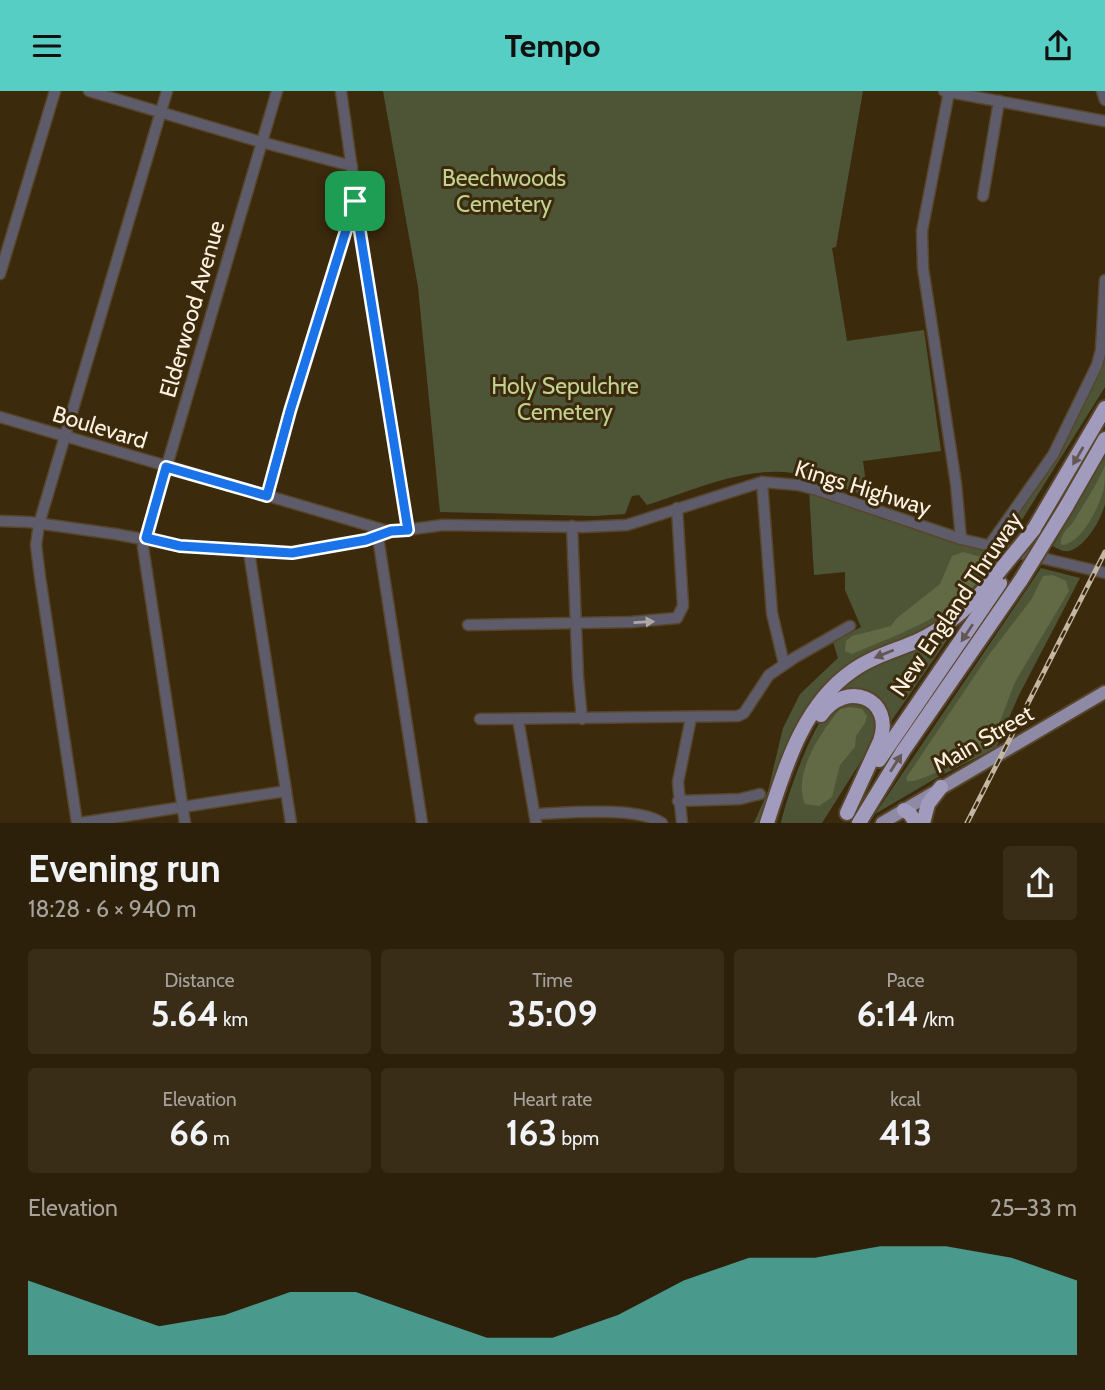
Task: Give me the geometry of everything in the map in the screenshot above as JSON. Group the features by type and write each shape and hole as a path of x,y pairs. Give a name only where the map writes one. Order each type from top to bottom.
{"highway":[{"name":"New England Thruway","path":"845,818 882,756 1051,503 1105,408"},
{"name":"New England Thruway","path":"860,822 898,759 1021,580 1105,439"},
{"path":"767,823 796,742 827,692 863,664 924,638 953,621 1001,575"},
{"path":"777,823 798,760 818,719 834,700 852,695 864,698 875,706 882,718 884,730 845,818"},
{"path":"923,823 928,804 941,787"},
{"path":"905,816 913,817 916,823"}],"main road":[{"name":"Main Street","path":"882,823 905,816 941,787 1105,692"}],"street":[{"path":"0,274 54,91"},
{"path":"89,91 352,166"},
{"path":"167,91 39,524 37,545 40,577 79,823 286,791"},
{"name":"Elderwood Avenue","path":"185,823 143,547 277,91"},
{"path":"341,91 355,201 408,530"},
{"path":"1102,91 1105,100"},
{"path":"961,539 956,485 923,268 922,245 922,231 946,92 1105,121"},
{"path":"983,195 999,101"},
{"path":"267,496 290,411 355,201"},
{"path":"989,546 1053,455 1097,365 1101,349 1105,280"},
{"name":"Boulevard","path":"0,417 391,531"},
{"path":"762,482 772,613 784,664"},
{"name":"Kings Highway","path":"391,531 443,525 627,525 762,482 817,490 961,539 1105,573"},
{"path":"468,625 576,624 677,618 683,606 677,508"},
{"path":"0,521 146,538 180,546 280,553 309,551 378,537 391,531"},
{"path":"572,526 582,719"},
{"path":"378,537 422,823"},
{"path":"249,552 291,823"},
{"path":"480,719 691,718 728,717 744,713 761,685 784,664 850,626"},
{"path":"517,719 536,818 627,813 651,817 661,822 681,818 678,801 679,773 691,718"},
{"path":"678,801 740,799 760,794"}],"green space":[{"path":"383,91 863,91 836,247 832,248 847,341 924,330 941,451 863,461 868,497 806,475 767,472 732,477 647,505 639,495 632,496 625,514 594,516 440,512 418,287"},
{"path":"1105,333 1105,387 1010,539 1006,536 1016,513 1093,384"},
{"path":"1105,455 1105,504 1092,532 1081,544 1069,551 1053,546"},
{"path":"1105,465 1104,488 1094,514 1076,539 1061,545 1063,534 1074,521"},
{"path":"809,490 999,555 980,590 949,619 908,640 862,657 830,680 807,710 761,823 754,823 768,791 783,728 800,694 838,658 833,642 861,627 845,590 845,572 814,575"},
{"path":"963,552 981,557 990,566 961,598 928,621 852,654 845,651 846,641 852,636 891,626 897,618 940,584 952,556"},
{"path":"1041,568 1080,578 1018,697 996,748 938,777 875,814"},
{"path":"1053,575 1066,581 1069,591 1015,682 993,740 934,773 907,781 906,778 988,656 1031,600 1043,576"},
{"path":"955,625 890,723 885,707 873,695 830,696 868,663"},
{"path":"850,702 865,706 874,713 877,724 875,739 822,823 781,823 795,778 818,726 834,706"},
{"path":"840,709 862,709 867,716 856,736 855,747 840,765 832,797 819,806 805,804 802,780 810,754"}],"railway":[{"path":"967,823 1105,552"}],"route":[{"path":"355,201 408,530 391,531 366,540 292,553 180,546 146,538 166,467 267,496 290,411 355,201"}],"park label":[{"name":"Beechwoods Cemetery","path":"504,191"},
{"name":"Holy Sepulchre Cemetery","path":"565,399"}]}
